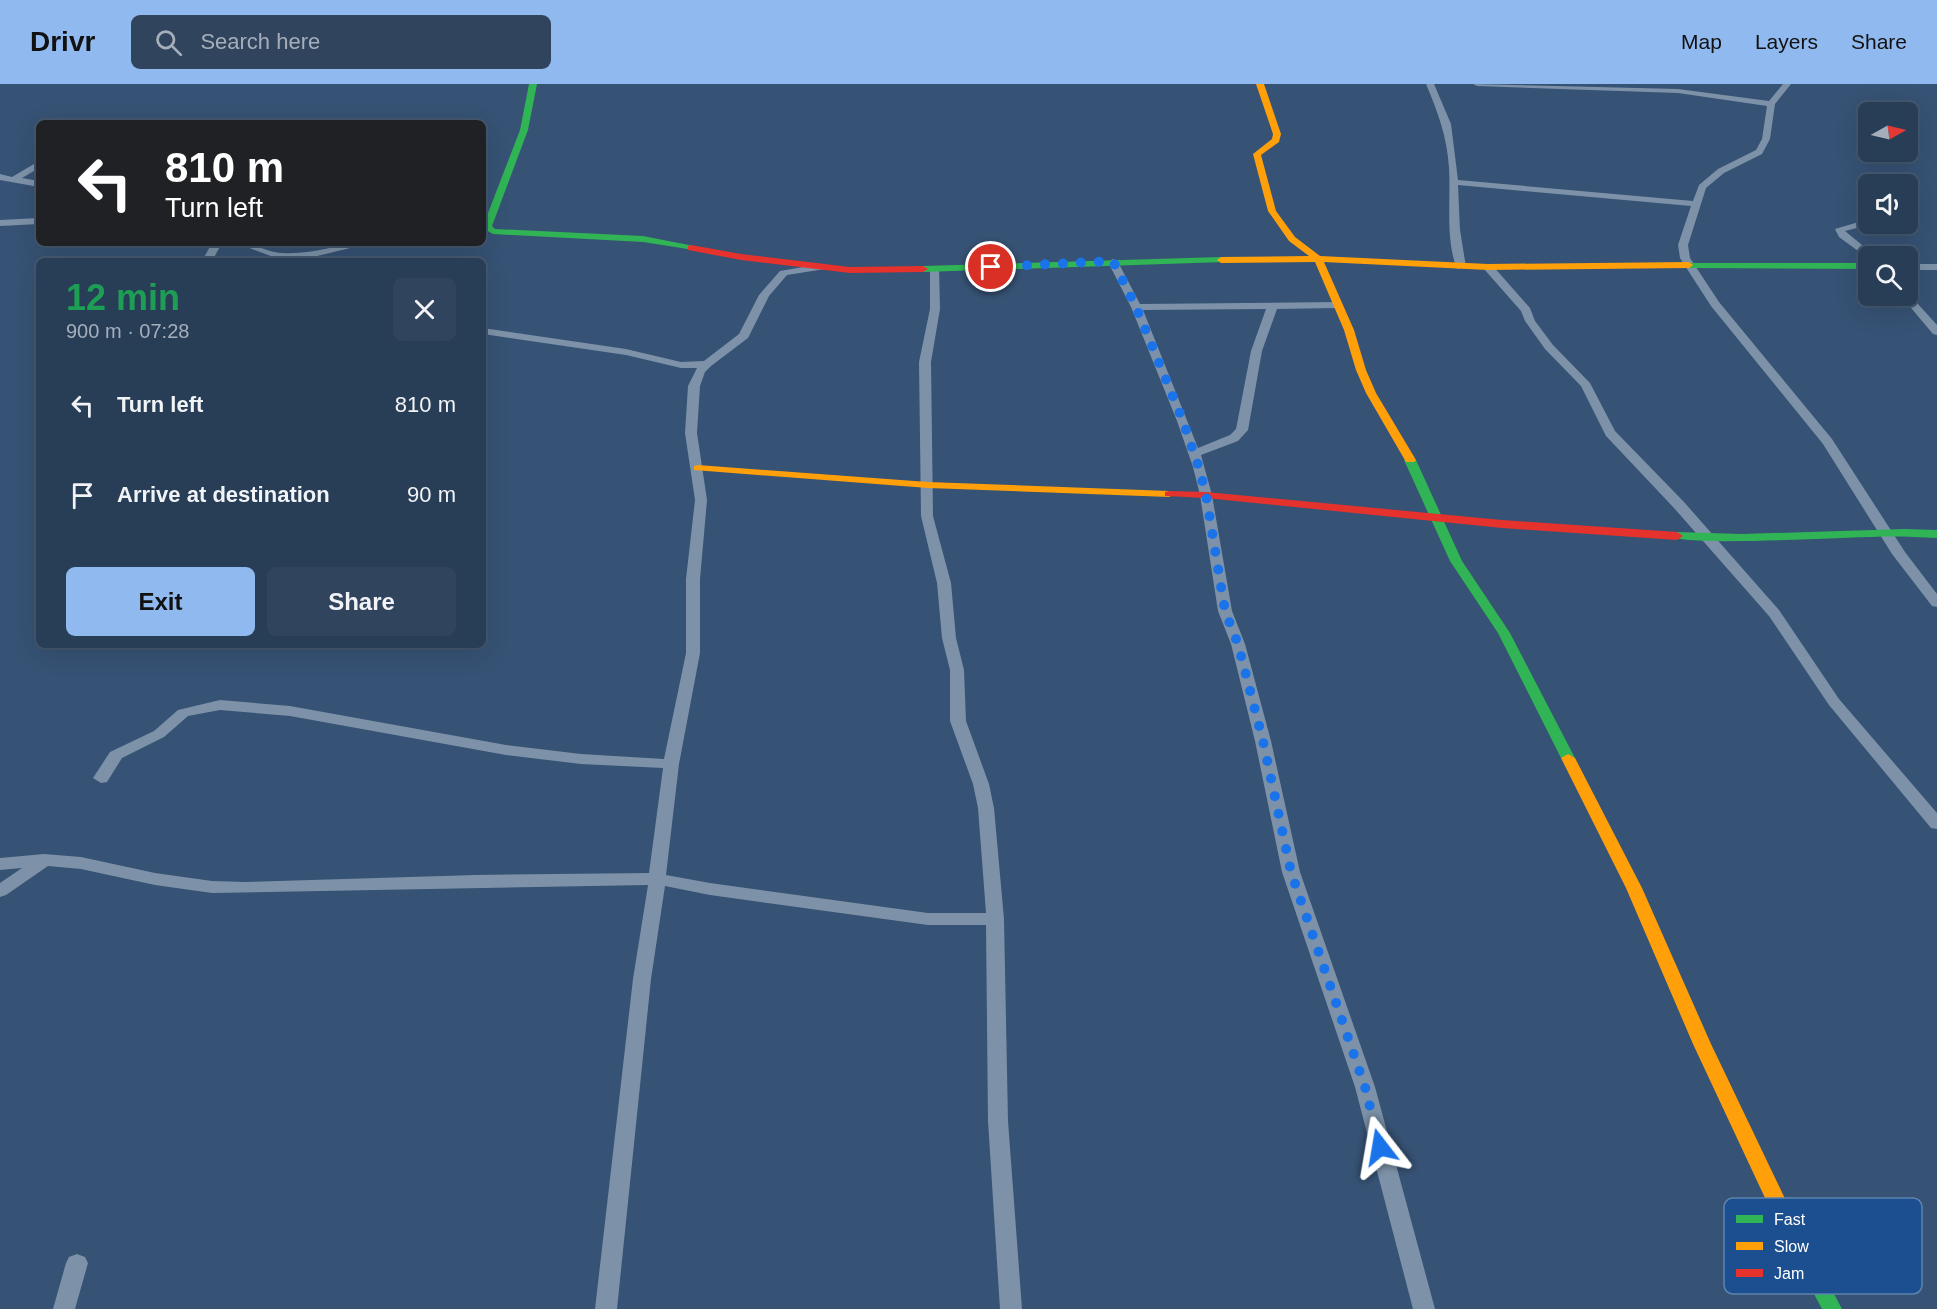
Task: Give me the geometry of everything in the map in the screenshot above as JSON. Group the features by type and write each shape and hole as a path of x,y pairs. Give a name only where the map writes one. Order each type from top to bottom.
{"street":[{"path":"486,225 524,130 533,84"},
{"path":"1260,84 1277,134 1276,140 1257,154 1272,211 1292,239 1318,259 1349,330 1371,393 1414,466 1456,561 1503,633 1634,888 1774,1198"},
{"path":"1430,84 1447,124 1455,230 1461,267"},
{"path":"1477,84 1678,91 1771,104"},
{"path":"1787,84 1771,104 1766,139 1759,152 1713,176 1702,187 1683,245 1687,265 1715,304 1828,442 1884,531 1922,586 1937,603"},
{"path":"13,180 36,166"},
{"path":"0,177 36,184"},
{"path":"1453,182 1698,204"},
{"path":"0,223 36,221"},
{"path":"1858,225 1840,229 1842,235 1858,247"},
{"path":"486,228 506,233 553,233 643,239 741,257 850,270 1113,261 1318,259 1461,267 1582,264 1858,266"},
{"path":"250,246 286,258"},
{"path":"280,256 313,254 352,246"},
{"path":"1113,261 1136,307 1183,421 1194,454 1206,495 1225,611 1238,644 1263,741 1291,872 1365,1087 1424,1309"},
{"path":"606,1309 642,979 671,764 693,652 693,579 701,511 698,468 691,433 694,386 700,371 707,364 744,336 764,294 784,273 826,267"},
{"path":"1488,267 1526,310 1530,321 1549,347 1587,385 1610,433 1774,613 1834,702 1937,824"},
{"path":"1918,267 1937,267"},
{"path":"935,268 935,309 925,362 927,516 944,583 949,638 957,670 958,721 981,784 986,808 995,919 998,1121 1011,1309"},
{"path":"1136,307 1337,305"},
{"path":"1194,454 1234,438 1242,430 1259,346 1266,320 1273,306"},
{"path":"1914,306 1937,333"},
{"path":"486,331 626,352 681,365 707,364"},
{"path":"698,468 928,485 1206,495 1438,519 1708,538 1807,537 1884,531 1937,534"},
{"path":"101,778 117,755 159,734 183,713 220,705 291,711 506,750 581,759 671,764"},
{"path":"0,864 44,860 81,863 178,882 245,888 475,881 657,879 710,889 928,919 995,919"},
{"path":"0,891 44,860"},
{"path":"64,1309 77,1263"},
{"path":"1824,1294 1832,1309"}],"traffic: fast":[{"path":"533,84 524,130 487,227 493,231 643,239 691,248"},
{"path":"923,269 1221,260"},
{"path":"1689,265 1858,266"},
{"path":"1410,460 1456,561 1504,633 1568,758"},
{"path":"1677,536 1742,538 1872,533 1937,534"},
{"path":"1824,1294 1832,1309"}],"traffic: slow":[{"path":"1260,84 1277,134 1276,140 1257,154 1272,211 1292,239 1318,259 1349,330 1361,370 1371,393 1410,460"},
{"path":"1221,260 1318,259 1488,267 1689,265"},
{"path":"698,468 928,485 1169,494"},
{"path":"1568,758 1634,888 1702,1044 1775,1198"}],"traffic: jam":[{"path":"691,248 741,257 850,270 923,269"},
{"path":"1169,494 1206,495 1502,524 1677,536"}],"route":[{"path":"991,267 1113,261 1136,307 1183,421 1199,468 1206,495 1225,611 1238,644 1263,741 1291,872 1365,1087 1380,1147"}]}
